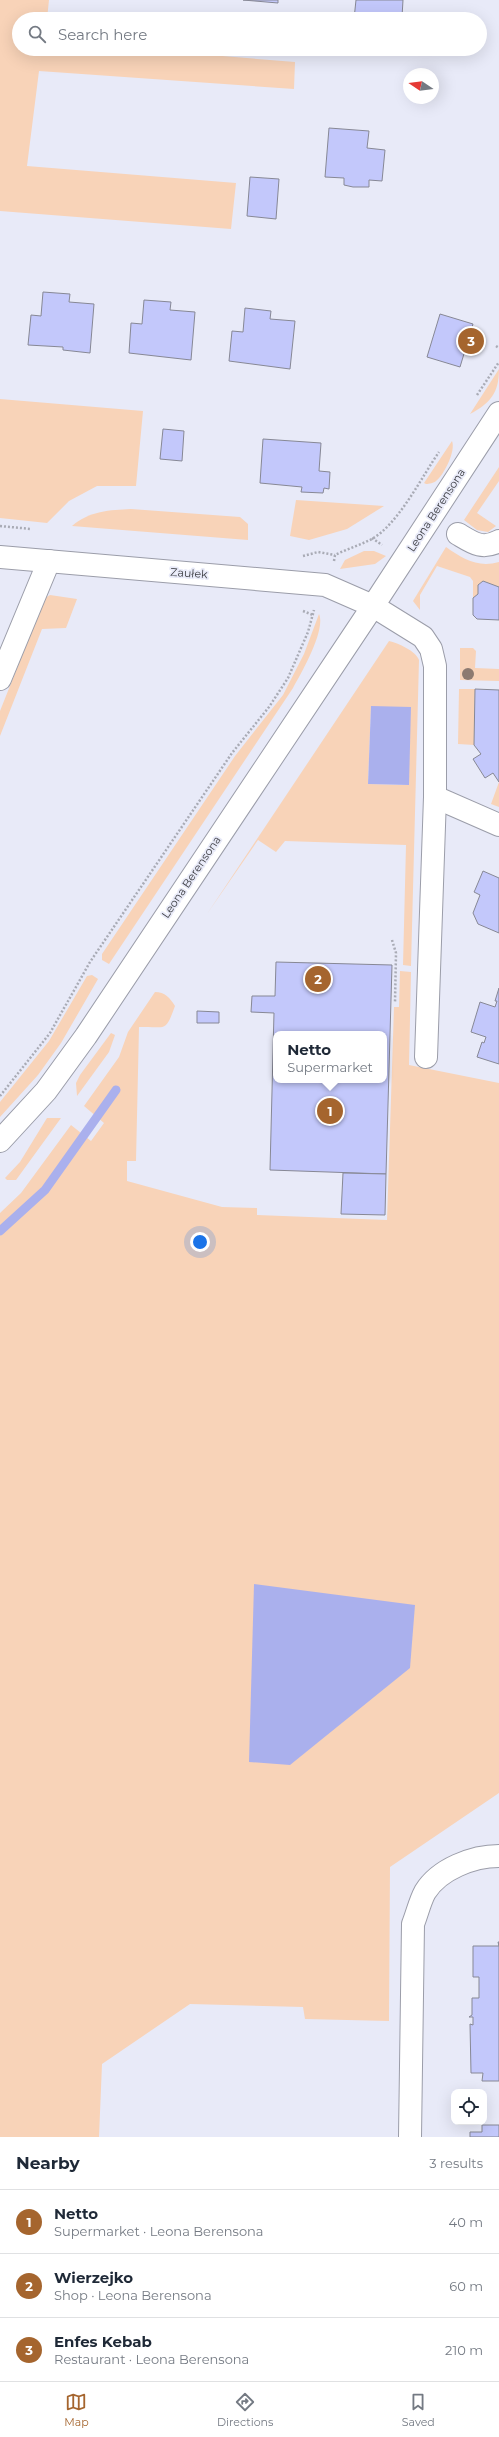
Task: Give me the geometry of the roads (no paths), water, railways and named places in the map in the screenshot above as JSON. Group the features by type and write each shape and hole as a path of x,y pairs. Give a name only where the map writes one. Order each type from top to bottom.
{"street":[{"name":"Leona Berensona","path":"0,1141 46,1091 86,1036 373,606 499,413"},
{"path":"458,534 476,545 489,546 499,541"},
{"name":"Zaułek","path":"0,557 307,582 325,585 373,606"},
{"path":"0,679 49,561"},
{"path":"373,606 423,637 431,649 435,666 435,797 426,1057"},
{"path":"435,797 499,825"},
{"path":"410,2137 413,1924 425,1891 445,1872 485,1857 499,1856"}],"water":[{"path":"371,706 411,707 409,785 368,784"},
{"path":"254,1584 415,1605 410,1668 290,1765 249,1762"}],"waterway":[{"path":"0,1231 45,1190 116,1090"}],"place":[{"name":"Enfes Kebab","path":"471,341"},
{"name":"Wierzejko","path":"318,979"},
{"name":"Netto","path":"330,1111"}]}
